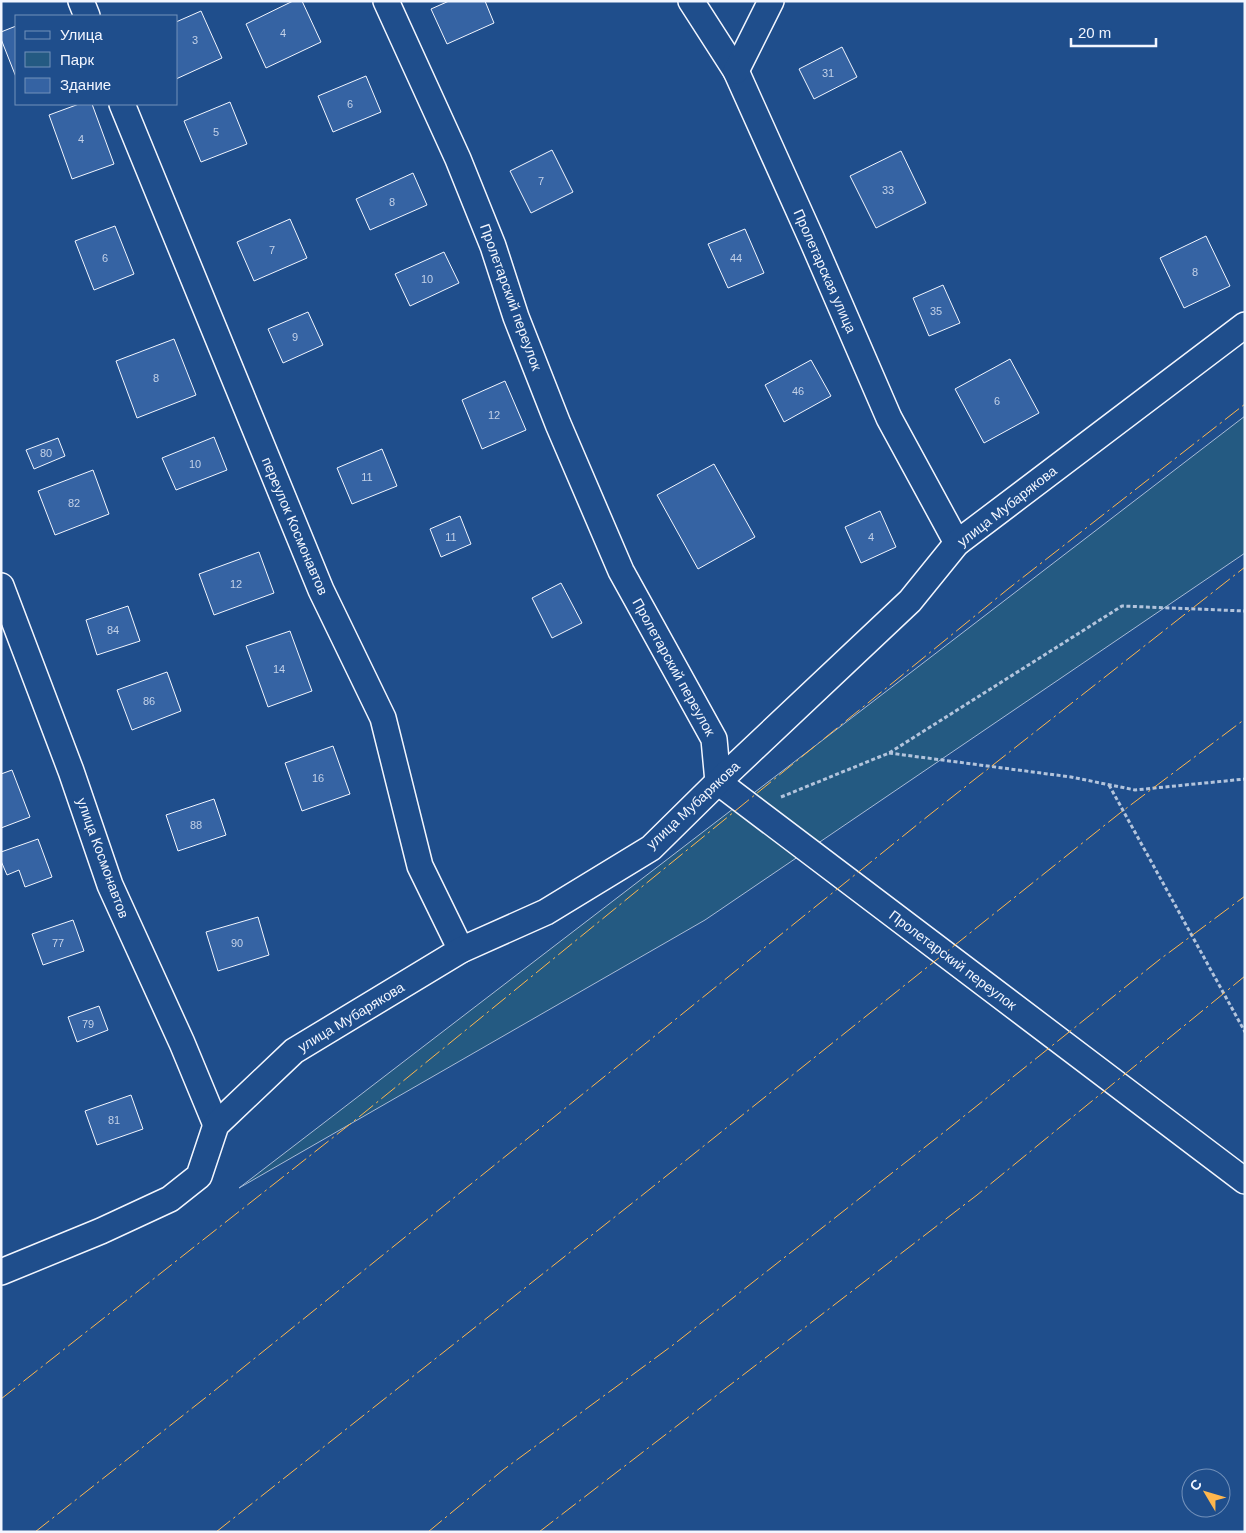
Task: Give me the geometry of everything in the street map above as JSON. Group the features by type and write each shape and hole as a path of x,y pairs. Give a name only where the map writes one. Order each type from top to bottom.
{"street":[{"path":"81,1 87,15"},
{"name":"Пролетарский переулок","path":"386,1 458,159 493,246 516,317 547,397 621,571 714,740 718,782 1245,1181"},
{"name":"Пролетарская улица","path":"691,1 736,71 890,418 957,543"},
{"path":"736,71 771,1"},
{"name":"переулок Космонавтов","path":"122,105 321,590 383,718 420,866 461,950"},
{"name":"улица Мубарякова","path":"1,1272 101,1231 170,1199 199,1176 216,1125 294,1051 461,950 546,912 651,848 718,782 910,601 957,543 1245,325"},
{"name":"улица Космонавтов","path":"1,586 71,771 110,885 182,1043 216,1125"}],"path":[{"path":"753,808 889,753 1122,606 1245,611"},
{"path":"889,753 1072,777 1135,790 1245,779"},
{"path":"1109,785 1245,1032"}],"green space":[{"path":"1245,416 1245,553 705,920 239,1188"}],"building":[{"path":"293,1 302,1 321,42 266,68 246,24"},
{"path":"449,1 485,1 494,23 447,44 431,9"},
{"path":"201,11 222,58 178,78 178,21"},
{"path":"15,26 15,74 1,39 1,32"},
{"path":"842,47 857,77 814,99 799,69"},
{"path":"366,76 381,112 333,132 318,96"},
{"path":"230,102 247,144 201,162 184,121"},
{"path":"76,105 92,105 114,164 72,179 49,115"},
{"path":"552,150 573,192 531,213 510,171"},
{"path":"901,151 926,203 876,228 850,176"},
{"path":"413,173 427,205 370,230 356,199"},
{"path":"290,219 307,258 254,281 237,242"},
{"path":"115,226 134,274 94,290 75,241"},
{"path":"745,229 764,273 728,288 708,244"},
{"path":"1206,236 1230,286 1184,308 1160,258"},
{"path":"444,252 459,283 410,306 395,274"},
{"path":"943,285 960,323 929,336 913,298"},
{"path":"308,312 323,345 283,363 268,329"},
{"path":"174,339 196,395 137,418 116,361"},
{"path":"1010,359 1039,413 984,443 955,389"},
{"path":"811,360 831,396 784,422 765,385"},
{"path":"505,381 526,430 482,449 462,400"},
{"path":"214,437 227,470 176,490 162,458"},
{"path":"58,438 65,456 34,469 26,450"},
{"path":"382,449 397,486 352,504 337,468"},
{"path":"714,464 755,537 698,569 657,495"},
{"path":"93,470 109,514 55,535 38,491"},
{"path":"880,511 896,547 861,563 845,527"},
{"path":"460,516 471,544 441,557 430,529"},
{"path":"259,552 274,593 214,615 199,574"},
{"path":"561,583 582,623 552,638 532,598"},
{"path":"128,606 140,641 97,655 86,620"},
{"path":"290,631 312,691 268,707 246,646"},
{"path":"167,672 181,711 132,730 117,690"},
{"path":"333,746 350,794 302,811 285,763"},
{"path":"12,770 30,817 1,828 1,774"},
{"path":"214,799 226,835 178,851 166,815"},
{"path":"38,839 52,877 25,887 19,870 7,875 1,861 1,852"},
{"path":"258,917 269,955 218,971 206,932"},
{"path":"73,920 84,951 43,965 32,934"},
{"path":"99,1006 108,1030 77,1042 68,1017"},
{"path":"131,1095 143,1129 97,1145 85,1111"}],"power":[{"path":"1,1399 354,1121 1008,589 1245,404"},
{"path":"35,1532 214,1391 928,816 1245,567"},
{"path":"216,1532 640,1197 1120,813 1245,719"},
{"path":"428,1532 503,1470 673,1345 1159,960 1245,896"},
{"path":"539,1532 977,1195 1245,976"}]}
